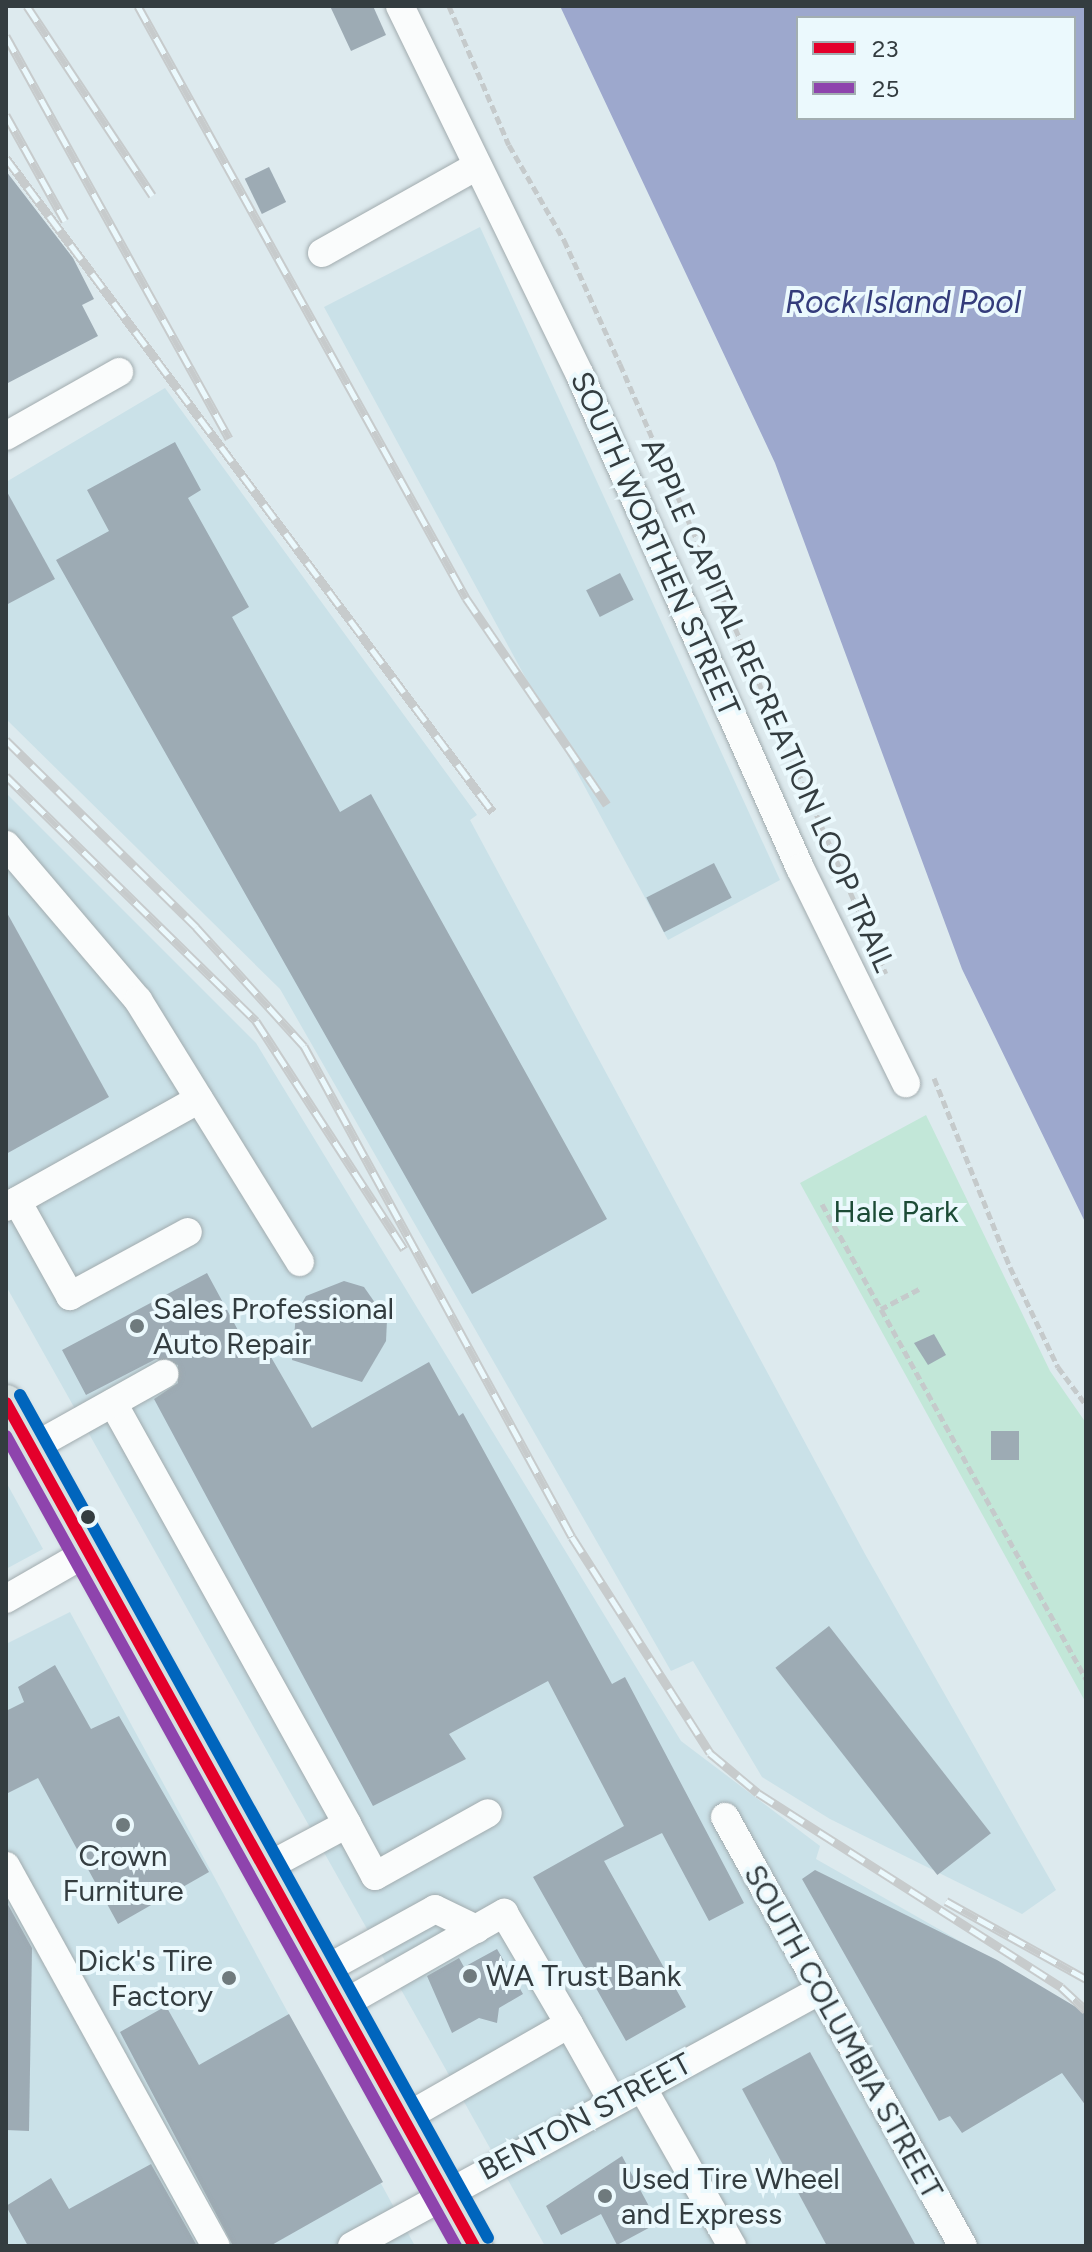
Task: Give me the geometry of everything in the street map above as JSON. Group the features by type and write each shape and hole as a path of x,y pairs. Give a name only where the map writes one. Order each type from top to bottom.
{"main road":[{"path":"6,1403 86,1553 474,2246"}],"street":[{"name":"SOUTH WORTHEN STREET","path":"400,6 918,1076"},
{"path":"322,253 477,166"},
{"path":"6,436 119,372"},
{"path":"6,845 138,1000 300,1262"},
{"path":"188,1232 70,1296 11,1204 199,1099"},
{"path":"30,1449 164,1374"},
{"path":"113,1403 375,1876 488,1813"},
{"path":"6,1599 86,1553"},
{"name":"SOUTH COLUMBIA STREET","path":"725,1817 963,2246"},
{"path":"263,1869 347,1824"},
{"path":"6,1866 216,2246"},
{"path":"321,1972 435,1909 476,1929"},
{"path":"340,2006 504,1913 613,2102"},
{"name":"BENTON STREET","path":"352,2246 819,1991"},
{"path":"403,2119 569,2024"},
{"path":"642,2087 732,2246"}],"path":[{"name":"APPLE CAPITAL RECREATION LOOP TRAIL","path":"449,6 509,145 564,240 614,350 891,985"},
{"path":"918,1076 1058,1367 1086,1405"},
{"path":"822,1204 1086,1679"},
{"path":"881,1309 919,1289"}],"shaded area":[{"path":"480,227 780,880 668,940 324,307"},
{"path":"165,388 477,815 470,820 865,1554 1056,1890 1022,1914 830,1819 762,1777 693,1661 671,1671 280,989 6,719 6,482"},
{"path":"6,793 256,1043 681,1741 820,1846 816,1859 1086,2013 1086,2246 545,2246 6,1286"},
{"path":"6,1482 43,1549 6,1569"},
{"path":"70,1612 415,2246 6,2246 6,1644"}],"green space":[{"name":"Hale Park","path":"926,1115 1050,1371 1086,1423 1086,1703 800,1183"}],"water":[{"name":"Rock Island Pool","path":"560,6 1086,6 1086,1224 962,969 775,463"}],"building":[{"path":"330,6 373,6 386,35 351,51"},
{"path":"269,167 286,202 262,214 245,179"},
{"path":"6,171 73,258 94,299 82,305 98,336 6,384"},
{"path":"175,442 201,490 188,498 249,607 232,617 340,812 371,794 607,1219 472,1294 56,560 109,531 87,490"},
{"path":"6,490 55,579 6,605"},
{"path":"620,573 634,600 600,617 586,590"},
{"path":"714,863 732,898 664,932 646,898"},
{"path":"6,911 109,1097 6,1154"},
{"path":"207,1273 246,1345 260,1338 312,1428 429,1362 459,1416 463,1413 612,1684 625,1677 744,1903 709,1921 662,1833 604,1861 686,2007 626,2041 533,1877 624,1826 548,1681 449,1734 466,1759 373,1806 154,1399 178,1383 178,1365 156,1359 86,1395 62,1350"},
{"path":"344,1281 364,1287 387,1320 386,1341 362,1382 292,1360 296,1314 306,1296"},
{"path":"934,1334 946,1355 928,1365 914,1343"},
{"path":"991,1431 1019,1431 1019,1460 991,1460"},
{"path":"829,1626 991,1833 937,1875 775,1668"},
{"name":"Crown Furniture","path":"55,1665 91,1729 119,1716 209,1872 118,1924 38,1778 6,1794 6,1711 24,1702 18,1687"},
{"path":"815,1870 997,1960 1086,2013 1086,2106 1062,2073 962,2133 950,2116 939,2121 802,1879"},
{"path":"6,1901 32,1948 29,2131 6,2130"},
{"name":"WA Trust Bank","path":"497,1949 523,1994 499,2008 497,2023 479,2018 452,2033 427,1976 459,1958 464,1967"},
{"path":"166,2006 199,2065 289,2014 383,2182 270,2246 233,2246 120,2032"},
{"path":"810,2052 916,2246 827,2246 742,2089"},
{"name":"Used Tire Wheel and Express","path":"622,2156 658,2223 617,2245 601,2214 561,2235 546,2206"},
{"path":"151,2164 197,2246 28,2246 6,2206 51,2178 69,2209"}],"railway":[{"path":"27,6 152,195"},
{"path":"138,6 466,598 607,805"},
{"path":"6,36 229,438"},
{"path":"6,115 65,221"},
{"path":"6,158 493,812"},
{"path":"6,740 196,927 304,1046 572,1537 710,1753 758,1793 1061,1987 1086,2010"},
{"path":"6,776 256,1021 404,1249"},
{"path":"946,1901 1086,1979"}],"transit line":[{"path":"20,1395 488,2238"},
{"name":"23","path":"6,1403 474,2246"},
{"name":"25","path":"6,1436 456,2246"}],"place":[{"name":"Sales Professional Auto Repair","path":"137,1326"},
{"name":"Crown Furniture","path":"123,1825"},
{"name":"WA Trust Bank","path":"470,1976"},
{"name":"Dick's Tire Factory","path":"229,1978"},
{"name":"Used Tire Wheel and Express","path":"605,2196"}]}
